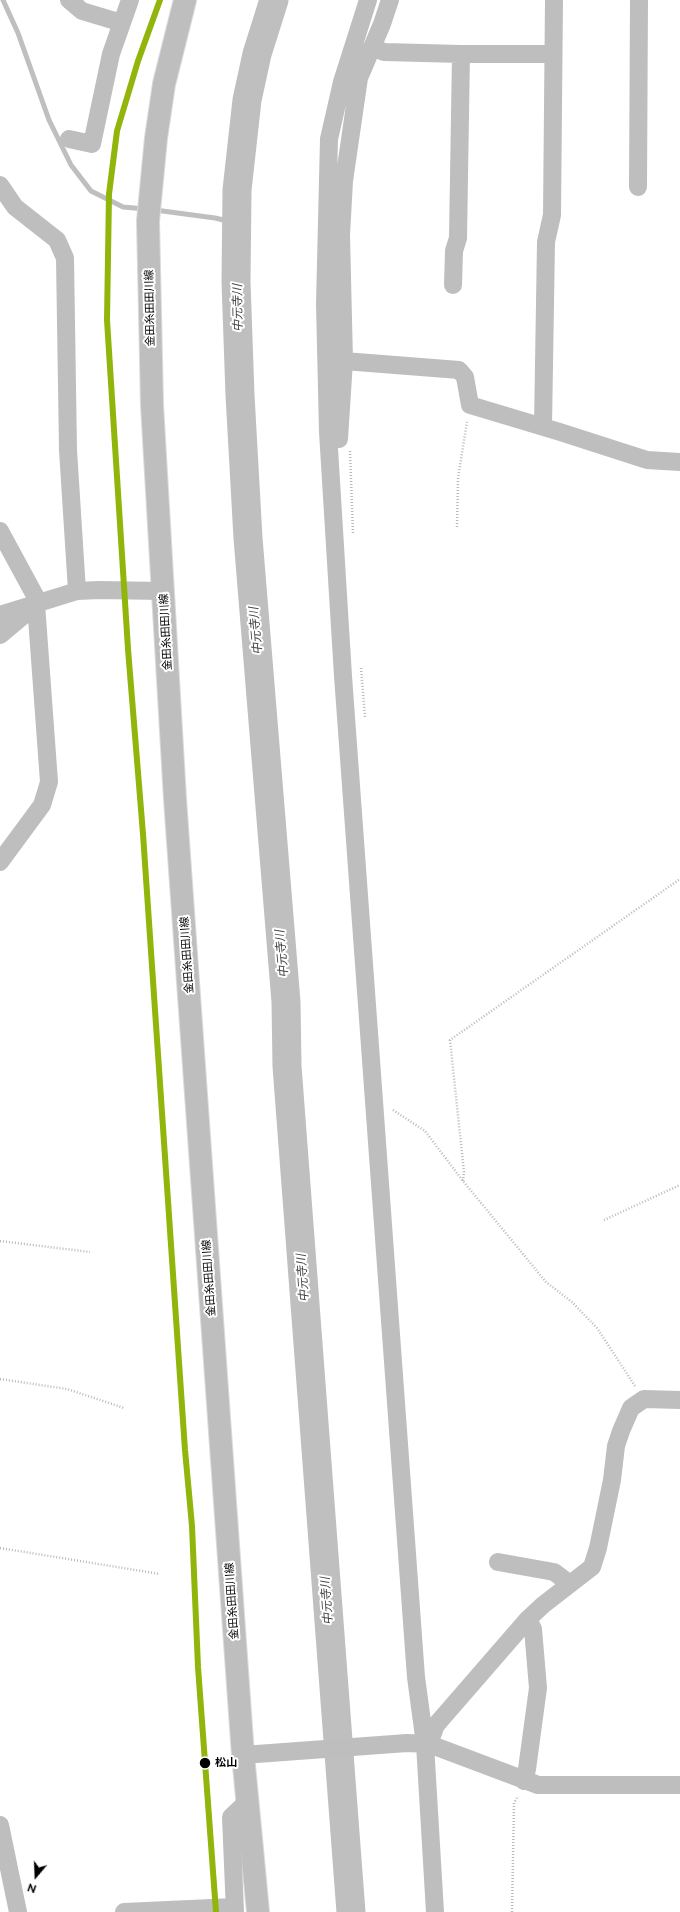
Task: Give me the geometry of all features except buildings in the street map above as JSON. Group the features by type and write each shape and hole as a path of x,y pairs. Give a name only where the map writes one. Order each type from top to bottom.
{"main road":[{"name":"金田糸田田川線","path":"185,0 164,84 156,138 148,220 152,405 175,800 251,1754 249,1800 258,1912"}],"street":[{"path":"69,0 82,11 122,23"},
{"path":"69,139 92,144 111,54 130,0"},
{"path":"368,0 342,82 329,140 325,304 330,459 344,691 420,1744 435,1912"},
{"path":"330,459 338,453 344,361 341,235 344,181 359,78 390,0"},
{"path":"543,426 546,242 552,215 554,0"},
{"path":"638,187 639,0"},
{"path":"372,47 384,52 553,54"},
{"path":"453,284 454,251 458,238 461,54"},
{"path":"0,185 14,207 57,240 65,258 68,450 77,591"},
{"path":"344,361 459,370 465,377 470,405 543,426 648,460 680,462"},
{"path":"0,533 39,602 0,635"},
{"path":"0,615 77,591 99,590 164,592"},
{"path":"0,862 42,805 49,782 36,604"},
{"path":"420,1744 528,1619 543,1605 592,1567 598,1548 612,1480 616,1446 621,1431 632,1408 644,1400 680,1400"},
{"path":"498,1562 554,1572 570,1584"},
{"path":"524,1781 538,1688 533,1629 528,1619"},
{"path":"251,1754 420,1744 538,1785 680,1785"},
{"path":"124,1912 234,1909 231,1818 249,1800"},
{"path":"0,1825 18,1912"}],"path":[{"path":"456,527 458,478 470,405"},
{"path":"350,450 353,535"},
{"path":"361,661 365,724"},
{"path":"463,1181 464,1172 450,1040 680,879"},
{"path":"392,1102 393,1110 425,1132 546,1282 572,1302 597,1328 644,1400"},
{"path":"604,1220 680,1185"},
{"path":"0,1241 90,1252"},
{"path":"0,1379 68,1389 124,1408"},
{"path":"0,1548 160,1574"},
{"path":"512,1912 514,1803 524,1781"}],"waterway":[{"path":"3,0 18,33 49,120 71,165 91,191 123,207 145,209"},
{"name":"中元寺川","path":"274,0 257,54 247,100 237,190 236,282 240,395 248,538 286,1002 287,1066 351,1912"},
{"path":"155,210 215,218 236,223"}],"transit line":[{"path":"160,0 138,61 117,131 109,194 107,320 128,649 143,834 185,1450 192,1526 198,1667 216,1912"}],"place":[{"name":"松山","path":"205,1763"}]}
